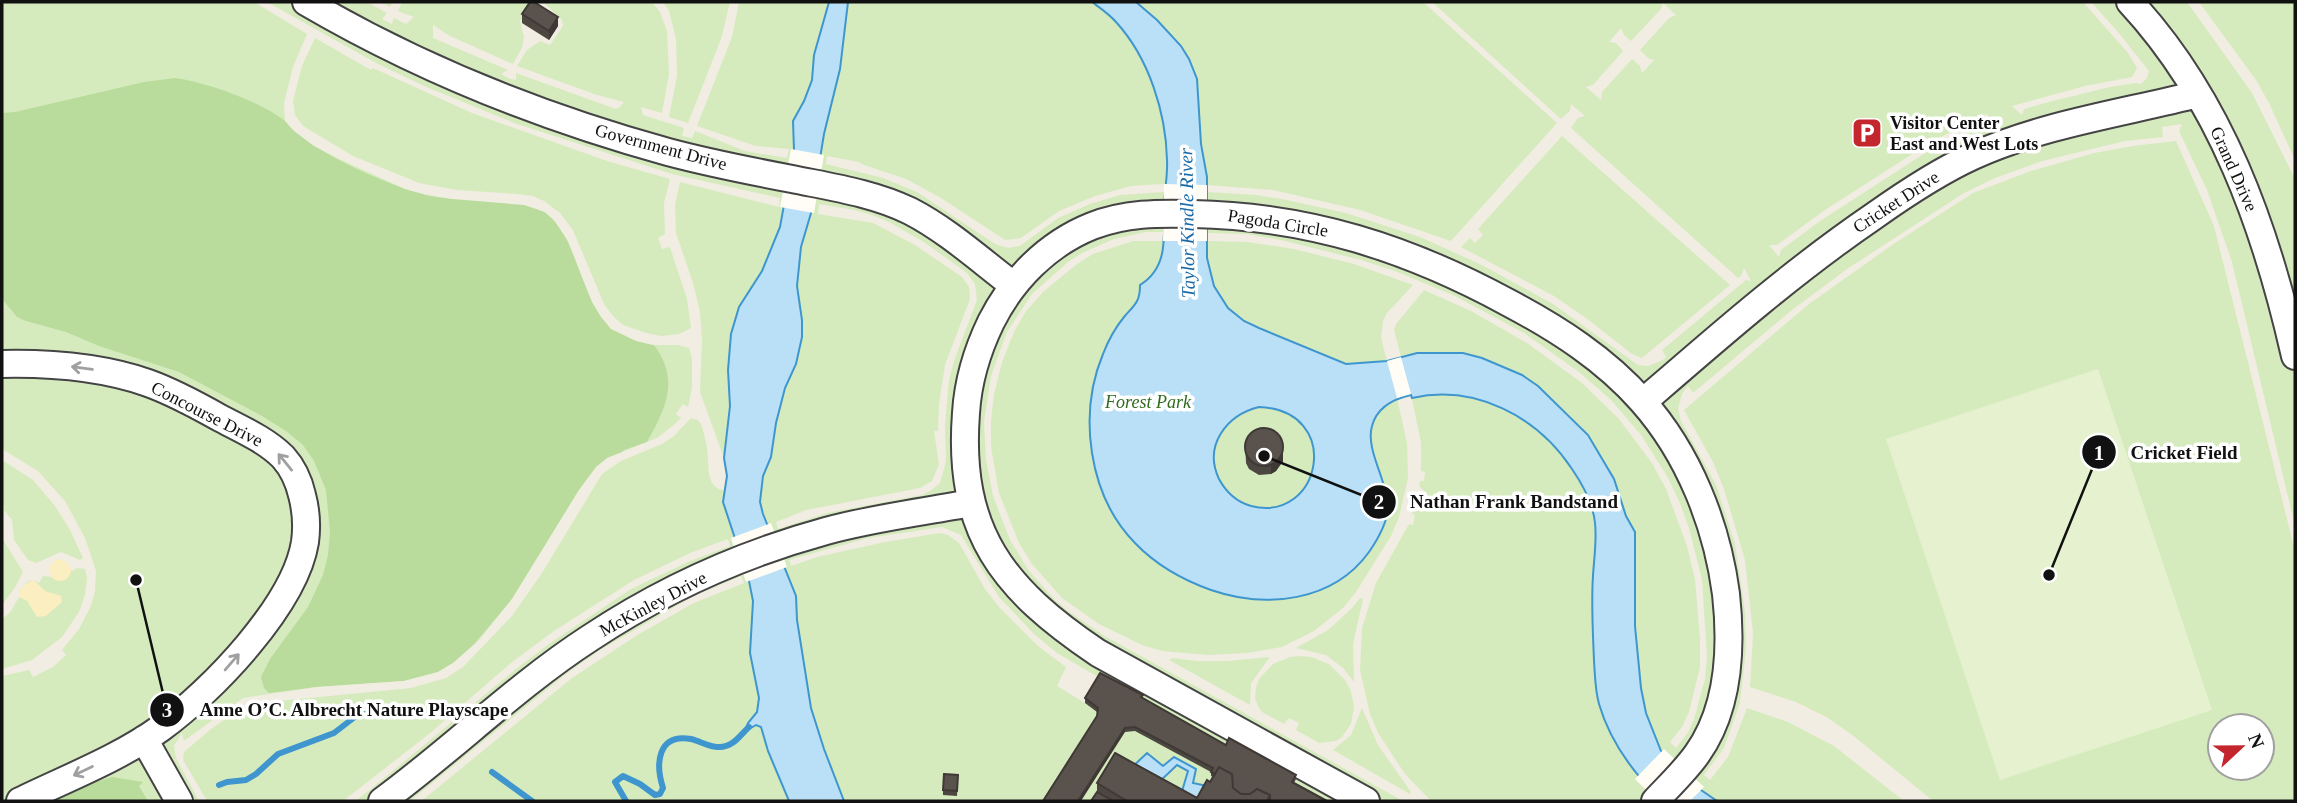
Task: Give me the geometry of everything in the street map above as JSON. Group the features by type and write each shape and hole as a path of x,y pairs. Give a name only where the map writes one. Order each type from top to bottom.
{"street":[{"name":"Government Drive","path":"306,2 405,55 525,106 670,152 822,185 881,200 909,211 938,228 1013,285"},
{"name":"Grand Drive","path":"2130,2 2165,45 2198,94 2221,135 2245,185 2294,342"},
{"name":"Cricket Drive","path":"1643,402 1770,293 1831,245 1938,175 1974,156 2058,127 2198,94"},
{"name":"Pagoda Circle","path":"1366,801 1122,667 1069,634 1021,592 1002,569 980,528 971,503 965,467 964,442 971,371 988,328 1013,285 1042,256 1075,234 1113,219 1164,213 1263,217 1326,230 1385,246 1487,290 1571,339 1618,376 1643,402 1671,439 1696,486 1711,527 1723,576 1729,636 1726,678 1719,711 1691,762 1655,801"},
{"name":"Concourse Drive","path":"2,364 66,366 120,375 197,405 271,447 284,458 300,488 304,505 305,542 296,569 282,598 230,665 182,712 144,739 20,801"},
{"name":"McKinley Drive","path":"382,801 541,673 589,638 681,586 783,544 856,524 971,503"},
{"path":"144,739 179,801"}],"green space":[{"name":"Forest Park","path":"2,2 2295,2 2295,801 2,801"},
{"path":"175,78 217,88 246,99 284,120 308,141 333,157 403,188 442,198 513,202 544,212 559,226 566,238 600,313 621,333 654,345 662,358 667,370 667,394 660,417 647,442 624,450 579,490 512,599 465,655 438,672 404,681 269,693 264,688 261,677 270,659 308,607 323,575 328,555 330,532 326,490 314,461 303,445 286,431 179,372 99,346 66,332 26,321 17,317 2,299 2,113 144,82"},
{"path":"2098,369 2212,710 2000,780 1886,439"},
{"path":"112,777 143,782 139,786 148,801 55,801 89,784"}],"sand":[{"path":"60,559 68,562 71,570 68,578 60,581 52,578 49,570 52,562"},
{"path":"34,580 45,591 61,596 62,602 46,616 37,617 27,601 19,597 21,589"}],"shaded area":[{"path":"254,2 267,2 378,64 514,123 672,174 780,198 779,207 680,182 675,205 676,233 700,312 700,392 724,458 727,476 724,490 718,489 712,483 702,426 698,420 691,418 662,444 621,461 602,474 542,573 512,616 463,667 446,678 411,688 258,703 241,708 184,752 183,760 207,801 199,801 176,758 174,746 182,733 184,741 243,698 317,687 404,681 438,672 453,663 479,640 512,599 596,467 607,458 657,438 675,424 681,418 676,414 683,404 688,407 692,388 692,359 689,348 636,341 611,329 592,302 568,241 545,212 524,205 453,199 405,189 335,157 294,131 285,121 284,103 293,67 307,34","holes":["315,38 371,70 373,68 472,113 607,161 670,179 664,203 665,234 658,238 662,249 670,247 687,299 691,328 679,334 661,336 623,325 604,304 573,230 560,213 544,201 533,196 457,190 419,183 353,156 303,126 295,115 293,101 302,66"]},
{"path":"367,2 381,2 390,7 393,2 402,2 398,11 414,17 406,24 394,18 392,24 382,19 387,13"},
{"path":"530,2 543,2 562,20 563,26 550,45 540,41 527,50 517,66 624,102 620,107 616,109 516,73 516,80 510,79 501,74 508,70 433,38 433,25 450,36 513,64 522,48 524,37 520,22"},
{"path":"652,2 662,2 669,11 676,39 677,76 669,117 688,123 721,39 730,2 739,2 732,37 697,126 756,146 789,149 787,158 745,151 695,131 692,138 682,136 684,128 643,115 641,107 662,113 669,74 667,31 660,12"},
{"path":"1423,2 1432,2 1561,119 1570,111 1571,104 1585,116 1578,118 1571,128 1738,278 1744,268 1751,281 1746,280 1662,350 1666,357 1663,360 1648,366 1638,365 1553,304 1482,265 1420,237 1346,213 1282,199 1207,192 1207,185 1273,190 1360,210 1451,241 1557,123","holes":["1562,136 1730,285 1642,358 1632,354 1554,296 1461,247 1470,238 1475,243 1483,235 1478,229"]},
{"path":"2083,2 2091,2 2118,32 2149,71 2147,78 2141,84 2110,87 2024,109 2022,115 2012,106 2085,86 2132,77 2137,68 2128,53"},
{"path":"2187,2 2199,2 2256,80 2295,160 2295,179 2252,93"},
{"path":"1663,3 1676,15 1669,18 1640,50 1654,60 1642,73 1640,66 1632,59 1602,92 1601,100 1586,87 1593,85 1623,51 1616,43 1609,42 1621,28 1631,41 1661,9"},
{"path":"1986,113 1991,126 1986,124 1936,146 1820,221 1781,250 1779,257 1769,245 1777,245 1825,210 1917,151 1957,128 1983,118"},
{"path":"2182,124 2179,131 2207,190 2232,262 2295,526 2295,551 2214,226 2176,141 2094,153 2031,171 1973,193 1892,245 1809,304 1684,410 1713,462 1724,489 1745,560 1753,633 1750,687 1796,702 1828,718 1933,801 1904,801 1834,746 1788,722 1747,708 1728,757 1710,780 1704,775 1724,748 1740,703 1746,649 1745,612 1735,544 1716,485 1681,421 1678,408 1682,394 1688,386 1693,393 1792,310 1847,269 1964,193 1995,178 2042,161 2125,141 2163,137 2162,127"},
{"path":"827,156 859,162 906,179 941,198 1005,240 1021,238 1059,211 1095,196 1145,185 1164,184 1164,192 1120,195 1090,204 1058,218 1020,246 1008,248 995,244 917,192 883,178 826,164"},
{"path":"819,204 872,215 924,242 967,273 975,284 977,300 949,380 945,425 946,461 940,483 922,495 827,513 778,529 776,522 806,510 920,488 932,481 939,464 934,431 938,431 945,365 970,299 969,287 962,277 915,245 873,223 818,214"},
{"path":"1146,232 1164,232 1163,241 1133,241 1093,254 1077,264 1043,292 1026,311 1002,362 994,394 991,447 999,493 1019,543 1032,564 1062,598 1099,624 1142,645 1162,651 1209,655 1247,653 1282,647 1314,631 1343,608 1391,536 1399,517 1408,478 1407,443 1397,398 1411,394 1421,443 1421,471 1425,472 1424,481 1420,481 1419,486 1426,493 1426,501 1421,507 1414,509 1413,525 1409,524 1376,583 1362,628 1360,670 1370,714 1378,733 1405,774 1431,801 1403,801 1103,635 1055,600 1029,571 1010,540 993,496 986,460 984,422 991,376 1007,332 1032,294 1068,262 1114,239","holes":["1360,598 1363,599 1353,644 1354,682 1343,668 1326,655 1296,648 1328,630","1270,657 1251,683 1250,705 1169,660 1227,661","1290,657 1311,657 1329,664 1345,680 1351,691 1354,707 1351,724 1336,741 1319,743 1296,730 1299,723 1289,718 1284,724 1262,712 1258,706 1255,698 1259,679 1273,664","1362,708 1378,745 1410,794 1333,750 1351,735"]},
{"path":"1207,233 1246,234 1281,240 1395,271 1455,296 1524,333 1579,372 1611,400 1641,435 1667,476 1689,528 1702,580 1707,656 1705,679 1689,731 1676,748 1670,742 1682,727 1689,712 1700,667 1695,579 1687,546 1666,489 1652,463 1619,419 1582,383 1527,343 1471,311 1424,290 1396,324 1394,330 1401,357 1387,361 1381,338 1383,321 1413,285 1354,264 1294,249 1248,242 1207,241"},
{"path":"2,449 38,471 65,501 85,538 96,571 91,606 79,629 62,650 66,655 53,667 33,677 29,670 2,676 2,669 32,660 62,637 79,612 87,578 85,569 77,568 72,571 67,562 55,560 49,567 51,577 43,576 39,583 34,580 27,582 19,591 19,597 11,611 2,617 2,605 23,572 2,538 2,505 12,520 14,540 28,560 36,563 61,552 80,560 83,558 55,506 33,480 2,460"},
{"path":"942,527 961,535 999,597 1034,634 1057,653 1100,678 1085,703 1057,686 1066,667 1038,646 999,607 985,589 959,543 948,535 940,533 885,542 817,557 791,566 789,560 868,538"},
{"path":"728,539 730,546 690,561 631,589 549,644 371,789 355,801 343,801 429,734 512,662 554,631 634,580 690,553"},
{"path":"741,576 744,583 694,603 639,634 572,678 421,801 410,801 567,673 600,650 695,595"}],"water":[{"path":"829,2 848,2 840,69 824,134 811,213 801,247 797,286 802,337 776,423 771,457 763,476 760,502 796,596 797,620 811,708 844,801 789,801 761,727 756,725 744,732 757,712 759,698 750,653 753,601 723,502 727,476 724,458 730,406 728,370 731,334 739,307 762,271 780,227 794,150 793,121 812,80 814,55"},
{"name":"Taylor Kindle River","path":"1092,2 1136,2 1157,20 1189,59 1197,79 1201,144 1207,177 1207,258 1214,286 1228,308 1244,321 1346,364 1387,361 1417,353 1463,353 1482,358 1522,375 1538,386 1588,435 1614,479 1626,516 1635,532 1635,626 1646,713 1661,751 1701,790 1717,801 1662,801 1642,780 1616,744 1599,704 1596,688 1592,587 1596,529 1590,501 1558,450 1523,420 1503,408 1459,396 1412,398 1411,395 1382,409 1374,419 1371,435 1387,498 1384,526 1369,552 1354,569 1337,582 1318,591 1276,600 1232,596 1211,590 1160,564 1143,551 1119,524 1107,502 1092,453 1091,402 1095,377 1109,339 1137,301 1140,285 1156,270 1160,261 1164,241 1167,160 1159,105 1138,52 1113,19","holes":["1259,407 1286,413 1304,426 1313,444 1314,464 1307,483 1294,499 1275,507 1251,506 1241,502 1225,488 1215,466 1216,443 1221,433 1237,417"]},
{"path":"1147,753 1163,766 1174,757 1196,769 1193,783 1207,786 1199,801 1180,798 1188,771 1177,765 1156,785 1129,770"}],"pier":[{"path":"791,149 824,155 814,213 780,207"},
{"path":"1164,184 1207,185 1207,241 1163,241"},
{"path":"1401,357 1411,394 1397,398 1387,361"},
{"path":"771,523 787,567 746,582 731,538"},
{"path":"1664,749 1704,787 1690,801 1657,801 1635,779"}],"building":[{"path":"530,2 558,17 549,31 522,14"},
{"path":"1264,428 1277,434 1283,447 1277,460 1264,466 1251,460 1245,447 1251,434"},
{"path":"1100,673 1143,695 1141,697 1226,745 1229,738 1296,775 1292,782 1327,801 1270,801 1270,795 1257,789 1250,794 1241,794 1233,788 1232,774 1219,767 1215,774 1211,772 1213,768 1135,727 1125,728 1078,801 1043,801 1097,716 1098,708 1085,698"},
{"path":"1115,753 1197,798 1207,780 1210,782 1219,767 1232,774 1233,788 1241,794 1250,794 1257,789 1270,795 1267,801 1127,801 1097,783"},
{"path":"944,774 958,775 957,791 943,790"},
{"path":"1097,792 1113,801 1091,801"}],"waterway":[{"path":"219,785 246,780 278,754 334,733 356,716 398,708 411,708 424,713"},
{"path":"626,801 615,782 623,776 655,795 660,794 663,788 660,760 666,745 672,741 680,738 691,739 723,747 736,740 749,727"},
{"path":"492,772 532,801"}],"place":[{"name":"Visitor Center East and West Lots","path":"1867,133"},
{"name":"Nathan Frank Bandstand","path":"1264,456"},
{"name":"Cricket Field","path":"2049,575"},
{"name":"Anne O’C. Albrecht Nature Playscape","path":"136,580"}]}
